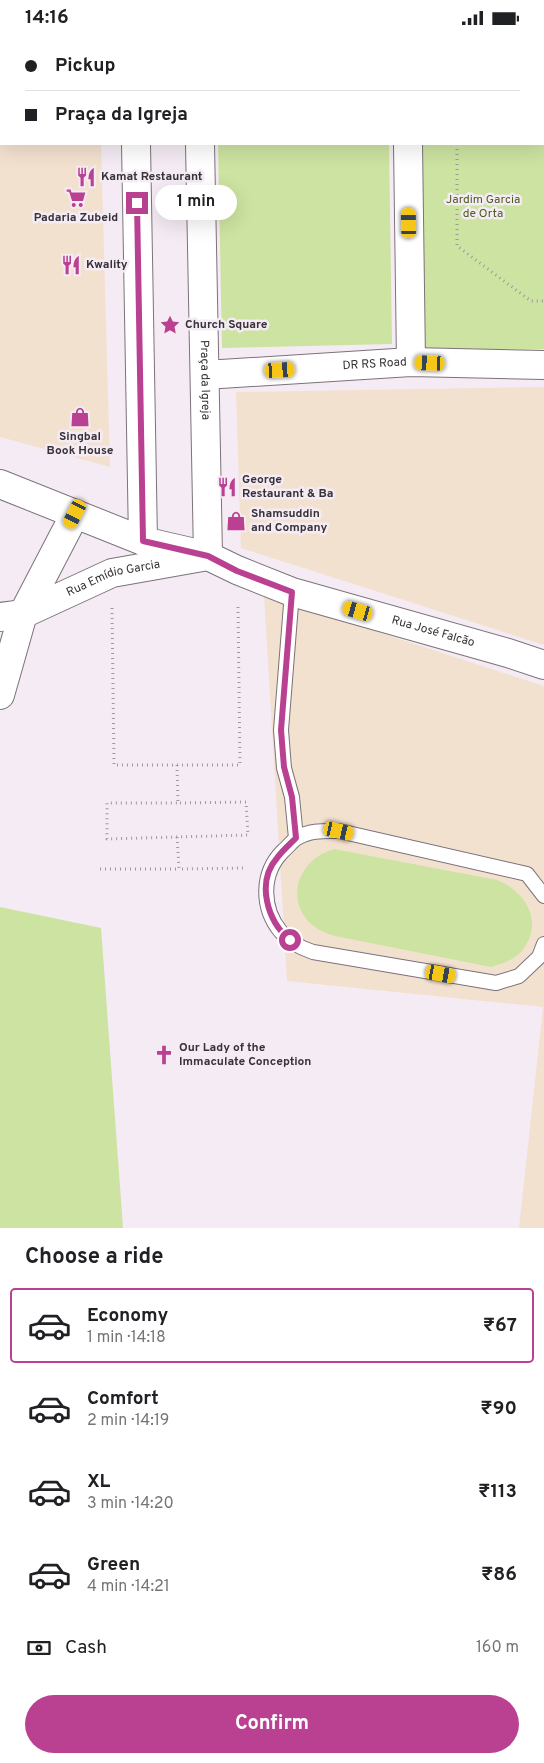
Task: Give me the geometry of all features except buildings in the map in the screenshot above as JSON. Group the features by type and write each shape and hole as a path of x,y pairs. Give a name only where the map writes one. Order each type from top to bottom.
{"street":[{"path":"136,145 143,541"},
{"name":"Praça da Igreja","path":"200,145 208,556"},
{"path":"408,145 411,362"},
{"name":"DR RS Road","path":"205,375 411,362 544,365"},
{"name":"Rua José Falcão","path":"0,484 143,541 208,556 237,571 292,592 508,653 544,665"},
{"path":"0,695 12,615 75,514"},
{"name":"Rua Emídio Garcia","path":"12,615 112,573 208,556"}],"lane":[{"path":"292,592 281,730 284,767 292,797 296,838"},
{"path":"544,896 527,874 339,831 316,831 296,838 275,859 267,879 266,899 272,920 281,933 298,946 313,952 496,983 519,976 539,957 544,944"}],"path":[{"path":"457,145 457,245 531,301 544,301"},
{"path":"112,573 114,765 240,765 237,571"},
{"path":"178,765 178,803"},
{"path":"246,802 248,835 107,839 107,803 178,803 246,802"},
{"path":"177,837 179,869"},
{"path":"100,869 246,869"}],"shaded area":[{"path":"0,145 101,145 110,467 0,437"},
{"path":"544,387 544,645 241,548 236,392"},
{"path":"264,595 544,686 544,1228 519,1228 543,1007 287,981"}],"green space":[{"path":"218,145 389,145 392,344 222,348"},
{"name":"Jardim Garcia de Orta","path":"421,145 544,145 544,349 425,351"},
{"path":"334,849 497,880 508,885 524,900 529,909 532,919 532,930 528,940 522,951 515,957 491,967 335,936 324,932 311,924 301,910 298,888 300,878 313,860 323,853"},
{"path":"0,907 101,928 123,1228 0,1228"}],"place":[{"name":"Kamat Restaurant","path":"86,177"},
{"name":"Padaria Zubeid","path":"76,198"},
{"name":"Kwality","path":"71,265"},
{"name":"Church Square","path":"170,325"},
{"name":"Singbal Book House","path":"80,417"},
{"name":"George Restaurant & Ba","path":"227,487"},
{"name":"Shamsuddin and Company","path":"236,521"},
{"name":"Our Lady of the Immaculate Conception","path":"164,1055"}],"route":[{"path":"137,203 143,541 208,556 237,571 292,592 281,730 284,767 292,797 296,838 275,859 267,879 266,899 272,920 281,933 290,940"}]}
